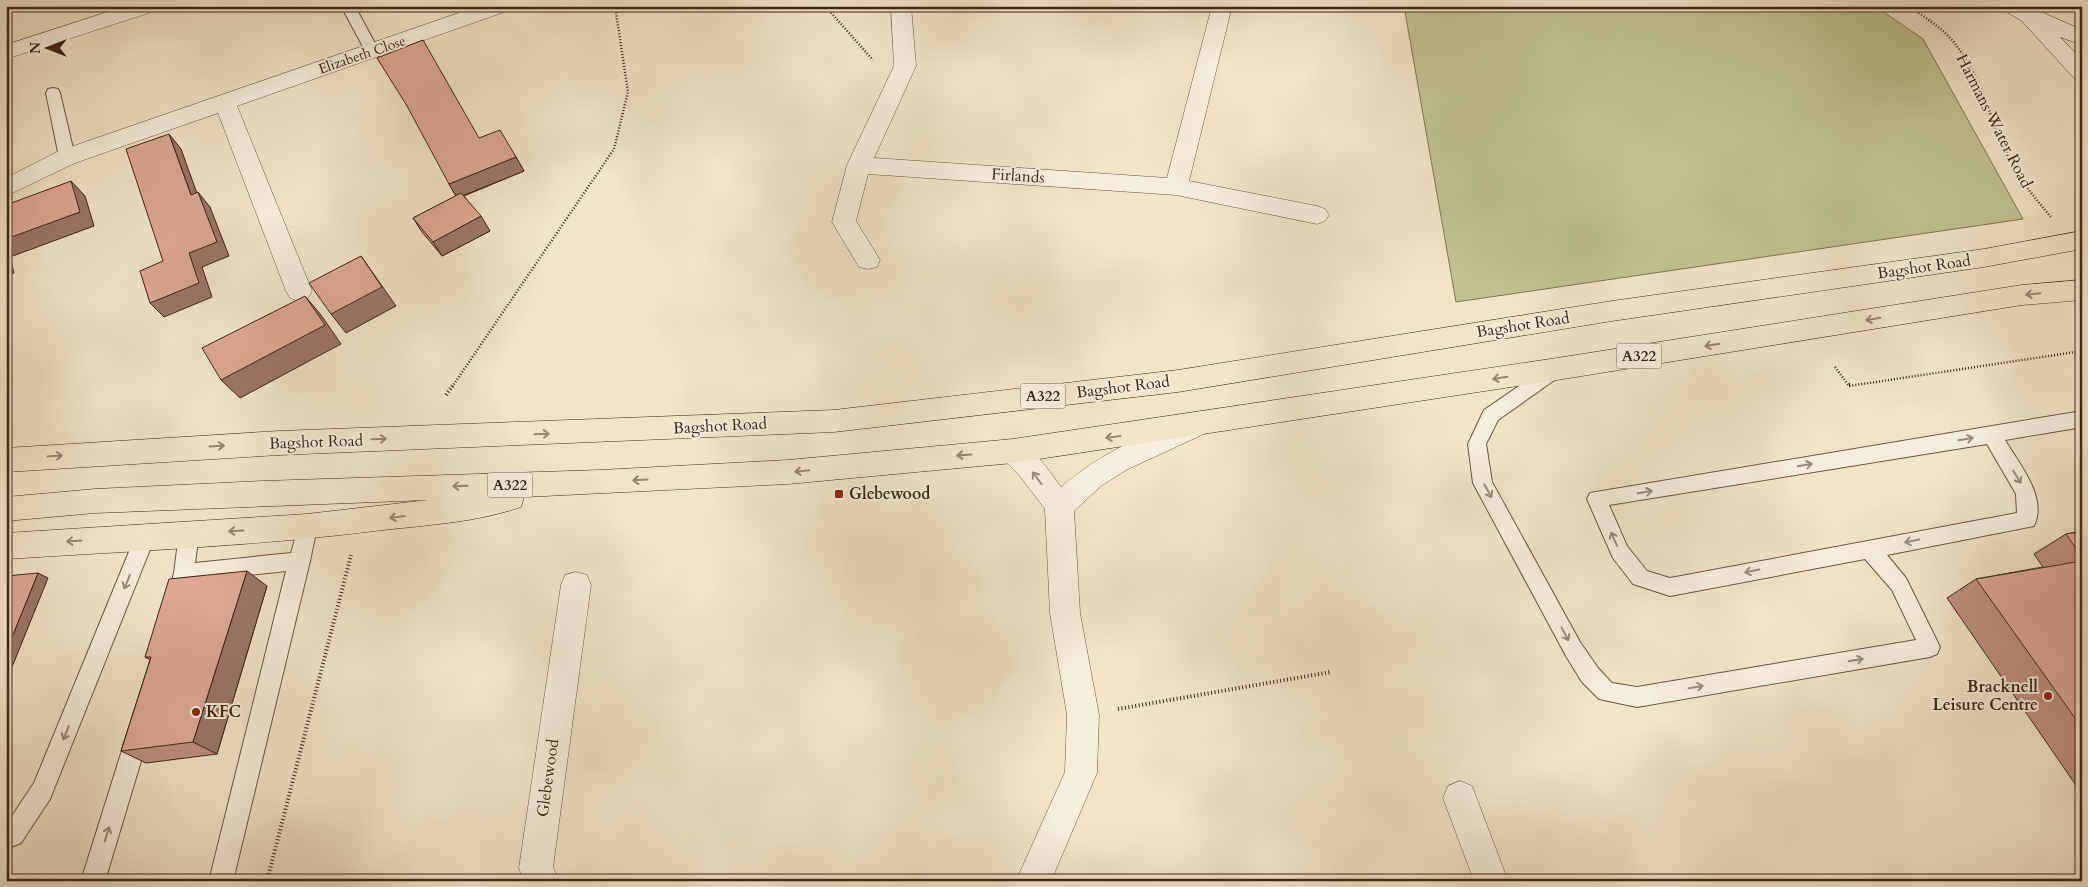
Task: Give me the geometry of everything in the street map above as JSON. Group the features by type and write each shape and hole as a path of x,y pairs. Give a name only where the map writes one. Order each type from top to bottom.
{"highway":[{"name":"Bagshot Road","path":"6,460 280,442 834,421 1178,380 1612,311 1984,258 2082,240"},
{"name":"A322","path":"6,508 262,493 601,482 788,472 1013,451 1196,425 2022,296 2082,290"},
{"path":"6,546 308,528 454,509 601,482"}],"street":[{"path":"6,52 148,6"},
{"name":"Elizabeth Close","path":"6,188 67,157 500,6"},
{"path":"868,260 844,222 859,165 905,66 901,6"},
{"path":"1176,187 1222,6"},
{"path":"2021,11 2082,38"},
{"path":"2021,11 2082,73"},
{"path":"225,103 299,291"},
{"name":"Firlands","path":"859,165 1176,187 1317,215"},
{"path":"1059,506 1092,478 1116,462 1196,425"},
{"path":"1013,451 1029,467 1059,506 1065,613 1083,716 1081,773 1034,881"},
{"name":"Glebewood","path":"542,881 536,868 576,585"},
{"path":"1460,798 1491,881"}],"lane":[{"path":"348,6 372,51"},
{"path":"53,93 67,157"},
{"path":"1558,369 1491,415 1477,444 1483,483 1573,649 1590,675 1606,692 1637,697 1930,647 1899,584 1869,549"},
{"path":"1992,435 2026,493 2027,520 1670,586 1640,578 1620,552 1597,499 1992,435 2082,418"},
{"path":"221,881 308,528"},
{"path":"171,620 184,573 189,534"},
{"path":"6,838 13,835 42,791 145,537"},
{"path":"184,573 300,562"},
{"path":"93,881 144,714"}],"path":[{"path":"446,395 614,149 628,92 615,6"},
{"path":"825,6 878,66 905,66"},
{"name":"Harmans Water Road","path":"1909,6 1952,40 1973,74 2005,150 2033,197 2053,219"},
{"path":"1835,367 1849,386 2082,351"},
{"path":"267,881 352,552"},
{"path":"1083,716 1330,672"}],"green space":[{"path":"1404,6 1875,6 1923,39 2023,219 1456,302"}],"building":[{"path":"423,40 479,138 500,130 516,157 449,184 407,106 377,58"},
{"path":"169,134 191,195 198,192 217,242 189,253 199,283 150,303 140,271 163,261 126,149"},
{"path":"71,181 80,212 6,239 6,205"},
{"path":"461,193 481,216 433,242 413,218"},
{"path":"361,256 382,287 331,314 309,283"},
{"path":"305,296 325,325 221,380 202,348"},
{"path":"2082,531 2082,557 2066,534"},
{"path":"2082,561 2082,728 1976,579"},
{"path":"247,571 193,742 121,751 151,657 145,657 169,579"},
{"path":"38,573 6,652 6,576"}],"place":[{"name":"Glebewood","path":"839,494"},
{"name":"Bracknell Leisure Centre","path":"2048,696"},
{"name":"KFC","path":"196,712"}]}
